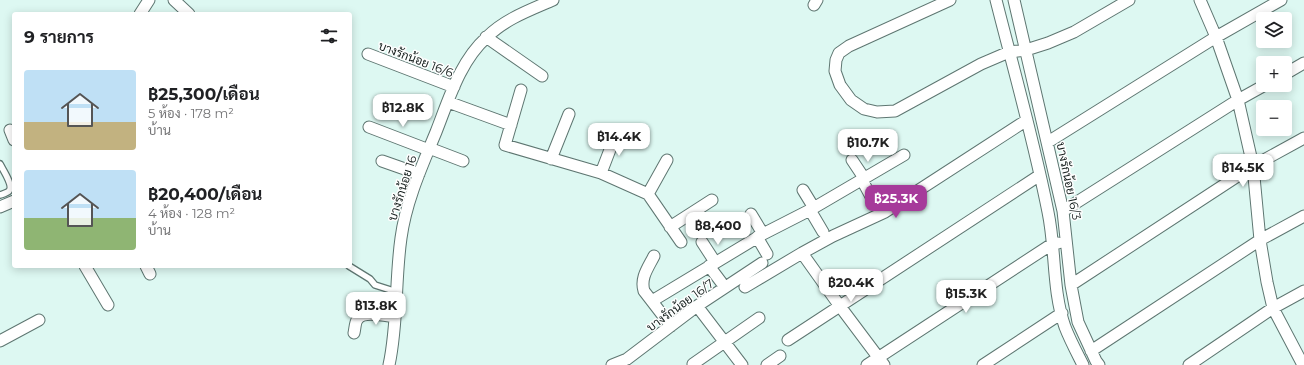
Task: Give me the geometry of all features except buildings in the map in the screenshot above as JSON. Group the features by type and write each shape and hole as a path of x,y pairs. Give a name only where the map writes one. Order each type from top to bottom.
{"street":[{"path":"141,12 149,0"},
{"path":"174,0 187,12"},
{"name":"บางรักน้อย 16","path":"389,365 394,344 397,292 404,222 419,174 454,87 471,55 486,37 517,16 553,0"},
{"path":"950,0 849,46 839,53 836,60 835,71 840,85 851,100 864,109 877,112 895,111 981,64 1009,52 1026,50 1074,32 1129,0"},
{"path":"996,0 1040,175 1048,214 1065,326 1083,365"},
{"name":"บางรักน้อย 16/3","path":"1014,0 1063,211 1071,285 1078,322 1099,365"},
{"path":"1200,0 1216,36 1238,100 1253,166 1260,240 1273,308 1303,365"},
{"path":"1048,142 1216,36 1281,0"},
{"path":"486,37 542,76"},
{"name":"บางรักน้อย 16/6","path":"368,54 454,87"},
{"path":"1292,70 1304,63"},
{"path":"521,90 504,145 601,173 648,194 681,242"},
{"path":"1063,211 1256,90"},
{"path":"448,102 511,125"},
{"path":"551,159 569,114"},
{"path":"745,287 802,252 885,212 1027,120"},
{"path":"369,127 462,161"},
{"path":"601,173 616,134"},
{"path":"1071,285 1253,166 1304,138"},
{"path":"652,301 760,236 812,209 904,154"},
{"path":"648,194 667,160"},
{"path":"852,160 875,204"},
{"path":"382,161 419,174"},
{"path":"788,340 839,305 1040,175"},
{"path":"803,190 823,232"},
{"path":"670,227 712,200"},
{"path":"0,207 12,202"},
{"path":"751,214 760,236"},
{"path":"1091,351 1260,240 1304,216"},
{"name":"บางรักน้อย 16/7","path":"612,365 626,359 765,258 760,236"},
{"path":"867,365 881,361 1052,244 1067,241"},
{"path":"702,242 721,282"},
{"path":"802,252 881,361"},
{"path":"654,256 644,276 642,285 644,292 671,326"},
{"path":"86,268 108,305"},
{"path":"1189,365 1273,308 1304,291"},
{"path":"697,306 742,365"},
{"path":"983,365 1062,313"},
{"path":"354,333 356,320 362,316 374,314 395,317"},
{"path":"693,364 759,318"},
{"path":"0,341 39,320"},
{"path":"767,365 780,356"}],"lane":[{"path":"0,164 11,188 9,191 0,195"},
{"path":"352,268 370,279 376,285 397,292"}]}
